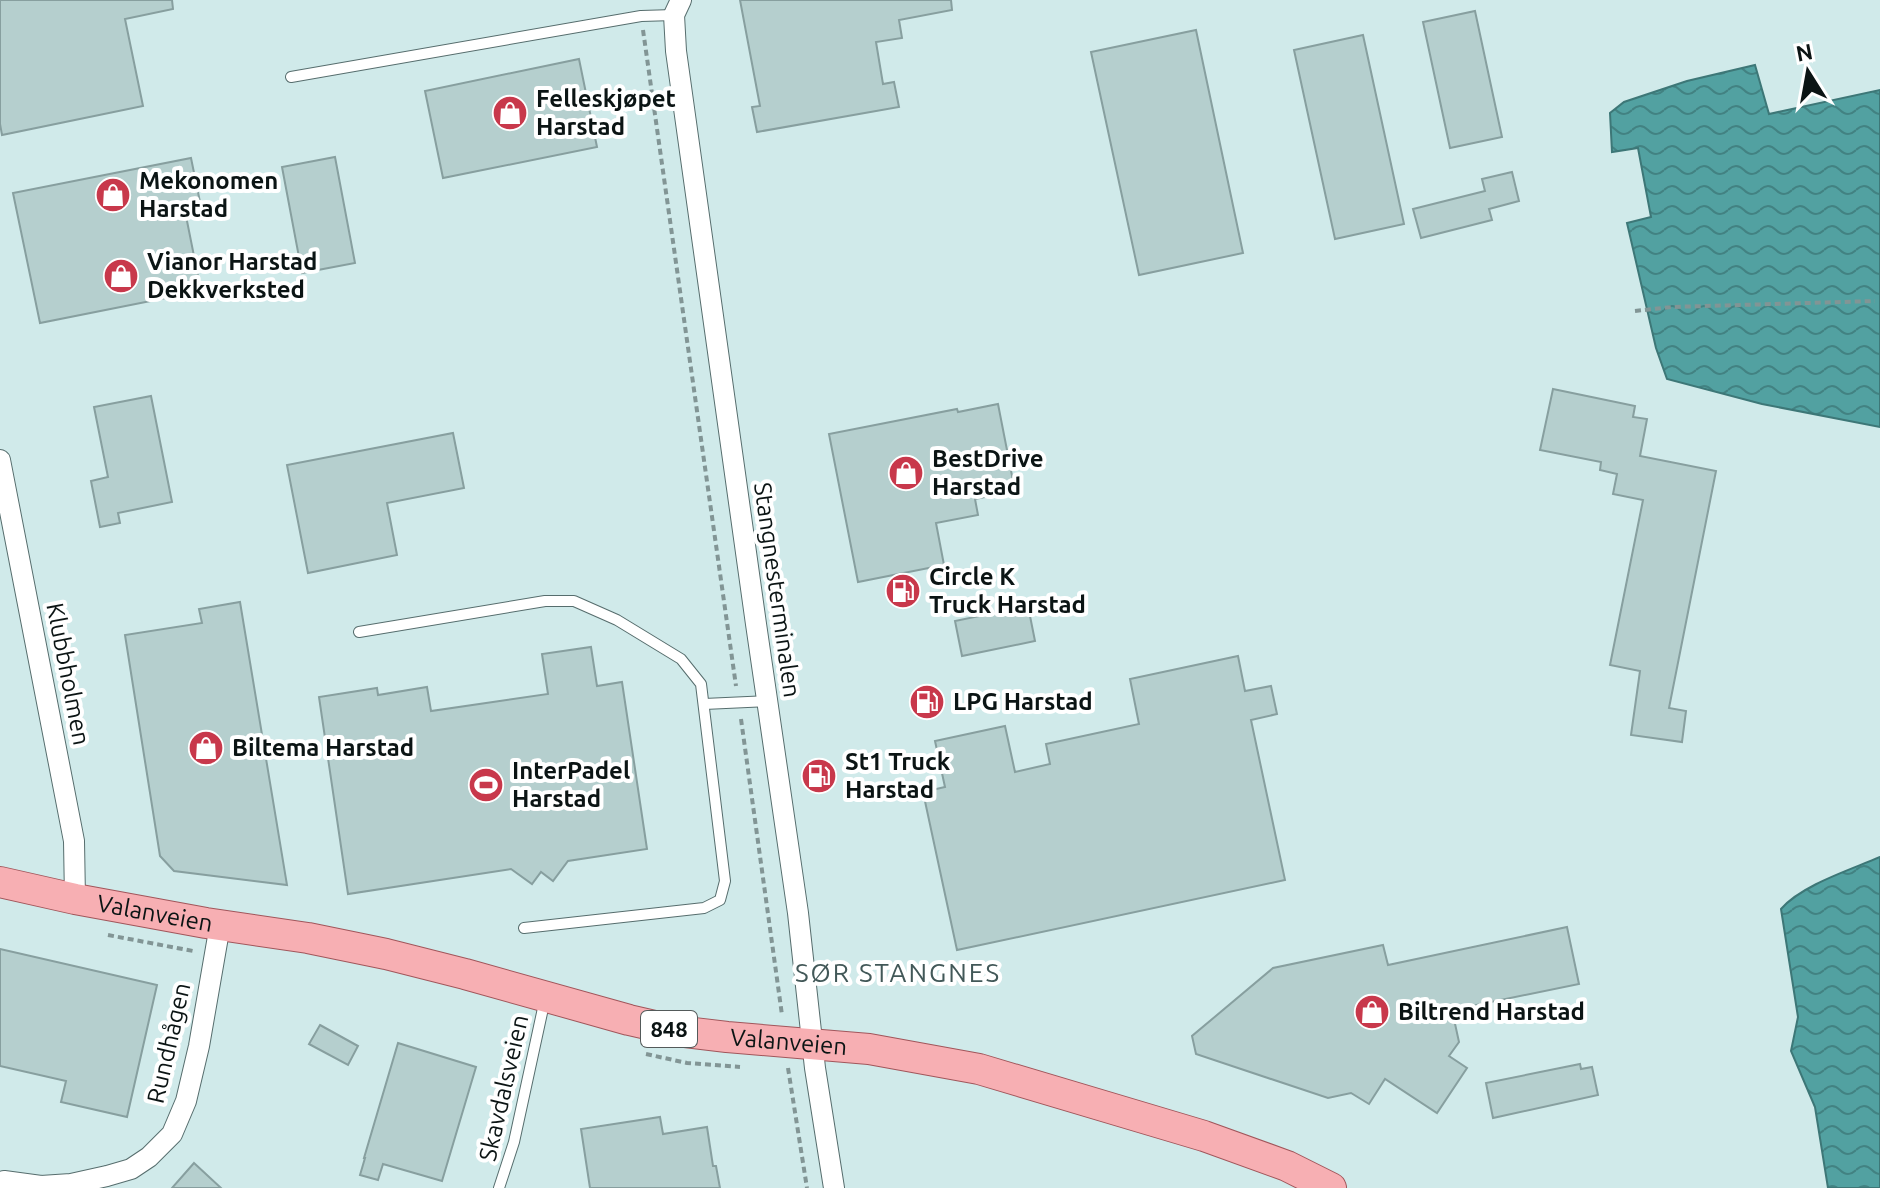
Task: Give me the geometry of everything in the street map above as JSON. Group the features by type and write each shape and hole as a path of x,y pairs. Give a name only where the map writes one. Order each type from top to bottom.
{"main road":[{"name":"Valanveien","path":"0,882 75,899 217,940 308,938 386,954 677,1031 727,1037 791,1051 869,1049 979,1069 1204,1136 1287,1166 1331,1188"}],"street":[{"name":"Stangnesterminalen","path":"677,7 678,66 798,913 791,1051 834,1188"},
{"name":"Klubbholmen","path":"0,460 74,841 75,899"},
{"name":"Rundhågen","path":"4,1181 41,1186 71,1184 107,1176 131,1169 149,1157 172,1134 186,1101 199,1046 217,940"}],"lane":[{"path":"291,77 641,16 677,7"},
{"path":"359,632 545,601 574,601 617,620 681,659 701,684 725,881 720,900 704,908 524,928"},
{"path":"704,704 767,701"},
{"name":"Skavdalsveien","path":"499,1188 514,1142 546,997"}],"path":[{"path":"641,16 791,1051 788,1068 807,1188"},
{"path":"1635,311 1672,307 1875,301"},
{"path":"105,934 180,950 217,940"},
{"path":"645,1054 687,1063 750,1067"}],"water":[{"path":"1755,65 1769,114 1880,90 1880,427 1762,404 1667,379 1656,348 1627,223 1651,217 1638,148 1612,152 1610,113 1624,102 1687,81"},
{"path":"1880,857 1880,1188 1828,1188 1815,1107 1791,1051 1798,1017 1781,909 1814,885"}],"building":[{"path":"0,0 172,0 173,9 125,19 143,106 2,135"},
{"path":"740,0 951,0 952,10 899,20 902,38 876,42 883,84 894,82 899,107 757,132 752,107 760,106"},
{"path":"1475,11 1502,137 1450,148 1423,22"},
{"path":"1196,30 1243,253 1139,275 1091,52"},
{"path":"1363,35 1404,224 1335,239 1294,50"},
{"path":"579,59 597,147 443,178 425,91"},
{"path":"335,157 355,263 302,273 282,167"},
{"path":"191,158 200,202 184,206 201,291 40,323 13,193"},
{"path":"1512,172 1519,201 1489,209 1492,220 1421,238 1413,209 1485,191 1482,179"},
{"path":"1553,389 1635,406 1633,417 1647,419 1640,456 1716,471 1669,708 1686,711 1682,742 1631,735 1640,671 1610,665 1643,500 1613,494 1617,474 1600,470 1601,462 1540,450"},
{"path":"151,396 172,502 118,513 120,523 100,527 91,481 108,477 94,407"},
{"path":"998,404 1015,491 975,499 978,515 936,523 944,565 858,582 829,434"},
{"path":"453,433 464,488 387,503 397,555 308,573 287,465"},
{"path":"240,602 287,885 174,871 160,856 125,635 202,623 199,609"},
{"path":"1028,606 1035,641 962,656 955,621"},
{"path":"591,647 597,686 622,682 647,849 568,861 553,881 541,872 532,884 511,869 348,894 319,697 377,688 378,695 427,687 431,711 548,694 542,654"},
{"path":"1238,656 1245,691 1271,686 1277,714 1251,720 1285,880 957,950 923,792 945,787 935,741 1005,726 1015,772 1050,764 1046,744 1139,724 1130,679"},
{"path":"1567,927 1579,984 1452,1010 1459,1042 1449,1056 1467,1068 1437,1113 1385,1079 1369,1104 1351,1093 1328,1098 1196,1054 1192,1036 1273,968 1383,945 1388,965"},
{"path":"0,949 157,985 127,1117 61,1102 66,1081 0,1066"},
{"path":"320,1025 358,1046 348,1065 309,1044"},
{"path":"398,1043 476,1067 442,1181 383,1164 378,1180 360,1175"},
{"path":"1580,1064 1581,1069 1592,1067 1598,1095 1493,1118 1486,1083"},
{"path":"660,1117 663,1134 707,1127 720,1188 590,1188 581,1129"},
{"path":"194,1163 221,1188 172,1188"}],"place":[{"name":"Felleskjøpet Harstad","path":"510,113"},
{"name":"Mekonomen Harstad","path":"113,195"},
{"name":"Vianor Harstad Dekkverksted","path":"121,276"},
{"name":"BestDrive Harstad","path":"906,473"},
{"name":"Circle K Truck Harstad","path":"903,591"},
{"name":"LPG Harstad","path":"927,702"},
{"name":"Biltema Harstad","path":"206,748"},
{"name":"St1 Truck Harstad","path":"819,776"},
{"name":"InterPadel Harstad","path":"486,785"},
{"name":"Biltrend Harstad","path":"1372,1012"}],"district":[{"name":"SØR STANGNES","path":"898,973"}]}
